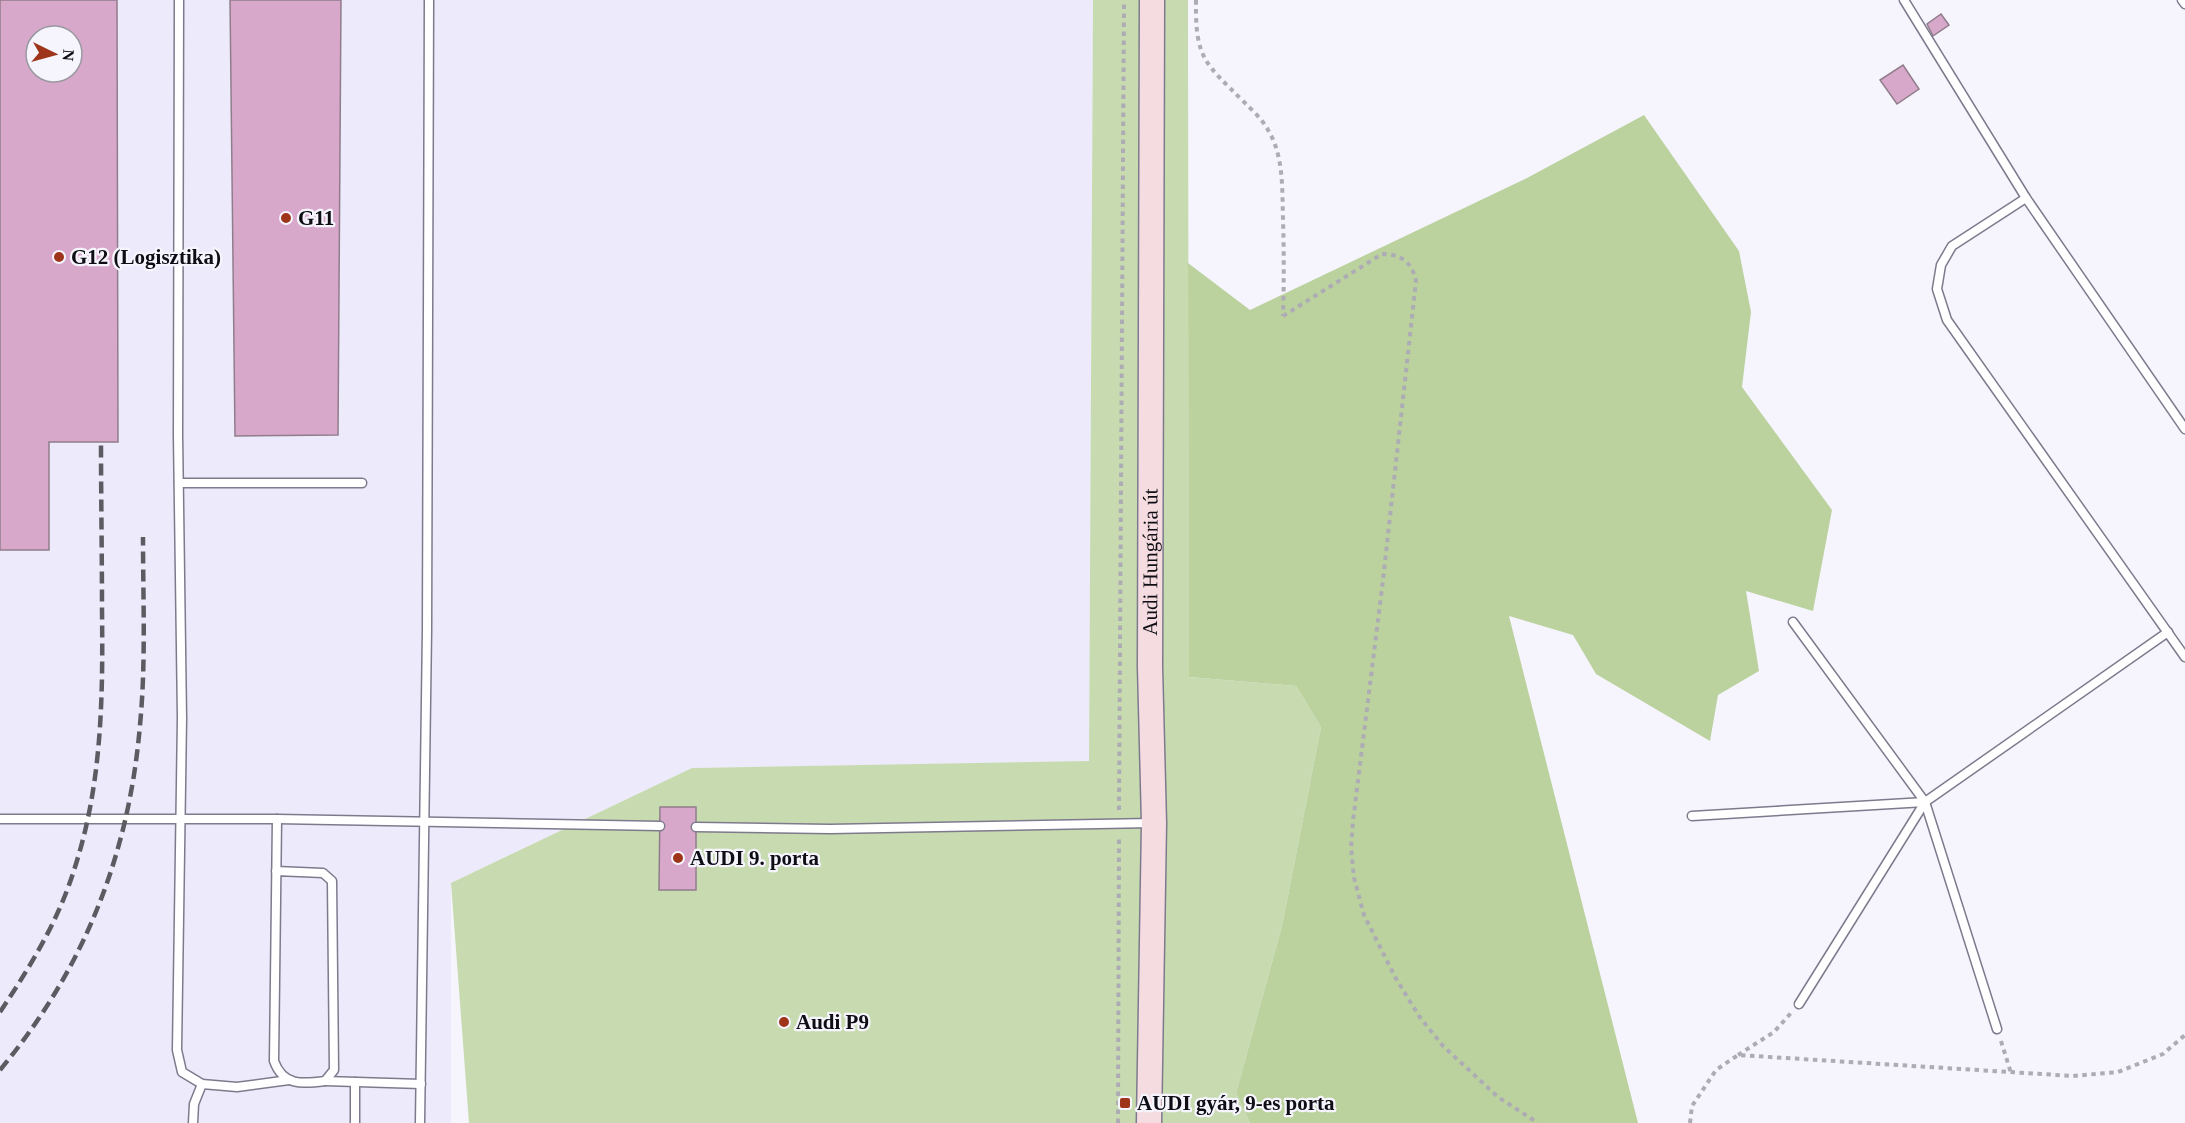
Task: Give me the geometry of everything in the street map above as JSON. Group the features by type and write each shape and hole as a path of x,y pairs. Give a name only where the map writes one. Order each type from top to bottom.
{"street":[{"name":"Audi Hungária út","path":"1149,1123 1154,823 1150,667 1152,0"}],"lane":[{"path":"179,0 181,818 177,1050 182,1072 202,1084 237,1087 289,1080 305,1083 325,1081 421,1084"},
{"path":"420,1123 426,824 429,0"},
{"path":"1904,0 2026,198 2185,429"},
{"path":"2182,0 2185,4"},
{"path":"2026,198 1952,246 1941,265 1937,289 1947,320 2185,657"},
{"path":"179,483 362,483"},
{"path":"1793,622 1925,802 1997,1029"},
{"path":"1799,1004 1925,802 2168,632"},
{"path":"1692,816 1925,802"},
{"path":"0,819 277,819 426,824 660,826"},
{"path":"277,819 274,1061 278,1072 289,1080"},
{"path":"696,827 830,829 1154,823"},
{"path":"276,871 324,873 332,881 334,1070 325,1081"},
{"path":"355,1123 356,1082"},
{"path":"192,1123 194,1104 202,1084"}],"path":[{"path":"1118,1123 1124,0"},
{"path":"1196,0 1198,44 1207,65 1268,129 1277,150 1282,179 1283,316 1382,254 1394,254 1405,259 1413,269 1416,281 1353,821 1354,878 1364,915 1395,977 1419,1016 1443,1046 1498,1097 1538,1123"},
{"path":"1690,1123 1692,1106 1716,1070 1774,1032 1799,1004"},
{"path":"1997,1029 2011,1073"},
{"path":"1738,1055 2073,1076 2118,1072 2163,1054 2185,1035"}],"shaded area":[{"path":"0,0 1093,0 1089,762 692,768 451,883 451,1123 0,1123"}],"green space":[{"path":"1093,0 1188,0 1189,677 1296,686 1321,727 1282,926 1236,1093 1250,1123 469,1123 451,883 692,768 1089,761"},
{"path":"1644,115 1739,251 1751,312 1742,387 1832,510 1813,611 1746,591 1759,671 1718,695 1710,741 1596,674 1573,635 1509,616 1638,1123 1250,1123 1236,1093 1282,926 1321,727 1296,686 1189,677 1188,263 1250,310 1527,178"}],"building":[{"name":"G12 (Logisztika)","path":"0,0 117,0 118,442 49,442 49,550 0,550"},
{"name":"G11","path":"230,0 341,0 338,435 235,436"},
{"path":"1941,14 1949,25 1933,36 1927,24"},
{"path":"1903,65 1919,89 1897,104 1880,80"},
{"name":"AUDI 9. porta","path":"660,807 696,807 696,890 659,890"}],"railway":[{"path":"0,1012 33,960 61,906 75,867 91,804 99,740 102,675 101,442"},
{"path":"0,1070 30,1032 56,992 78,951 113,865 125,820 140,725 144,631 143,537"}],"place":[{"name":"G11","path":"286,218"},
{"name":"G12 (Logisztika)","path":"59,257"},
{"name":"AUDI 9. porta","path":"678,858"},
{"name":"Audi P9","path":"784,1022"},
{"name":"AUDI gyár, 9-es porta","path":"1125,1103"}]}
